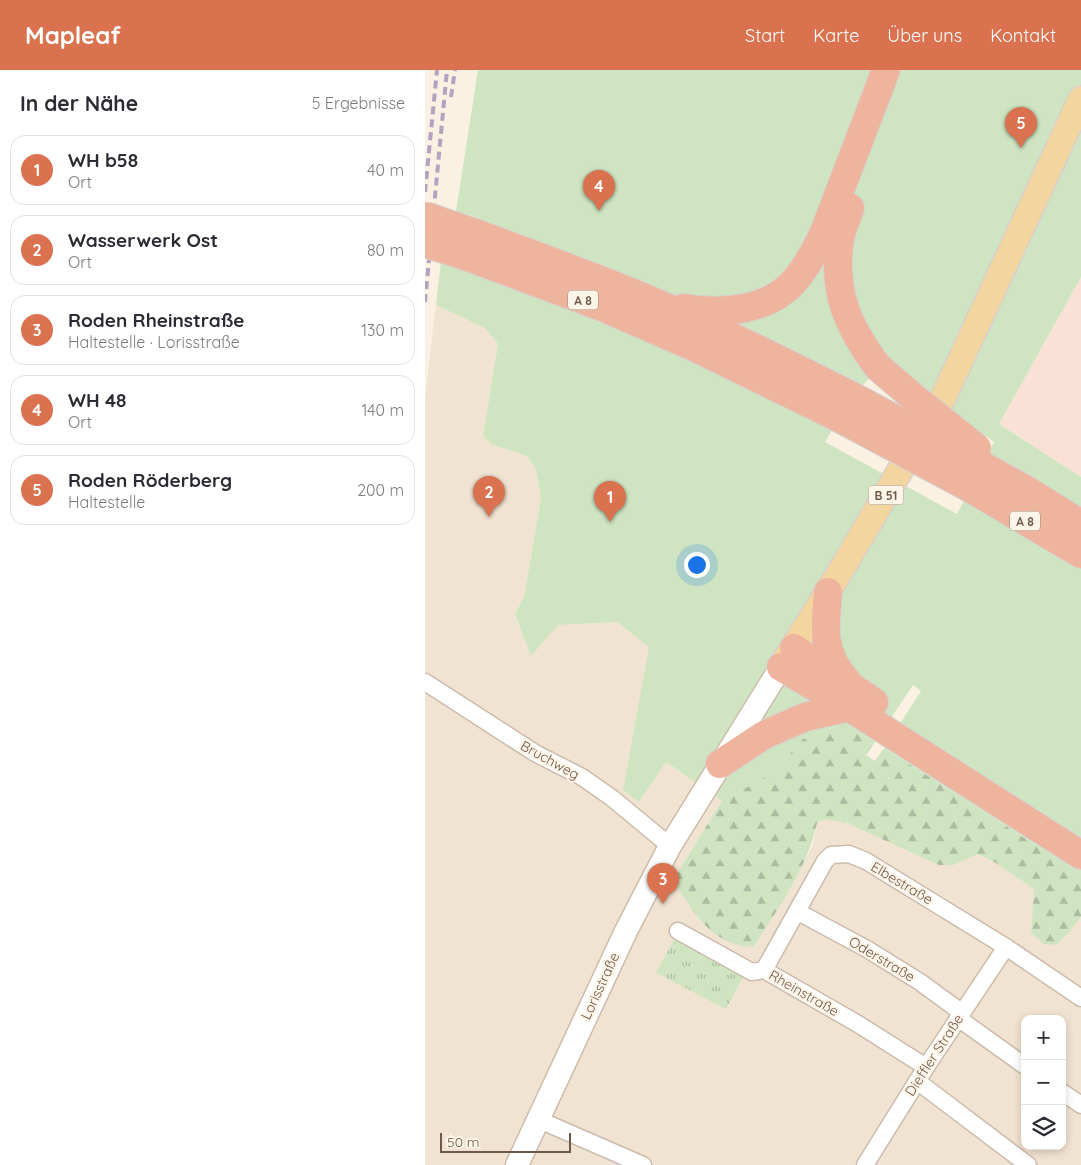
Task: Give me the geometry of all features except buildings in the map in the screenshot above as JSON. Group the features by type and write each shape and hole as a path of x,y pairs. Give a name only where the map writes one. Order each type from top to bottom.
{"highway":[{"path":"661,305 706,311 755,306 778,296 796,280 811,259 823,235 886,70"},
{"path":"901,70 840,236 838,272 841,300 861,345 878,367 913,397 979,469"},
{"name":"A 8","path":"425,216 471,245 602,307 696,348 845,407 1028,491 1081,524"},
{"name":"A 8","path":"425,243 471,245 573,269 661,305 761,351 845,407"},
{"name":"A 8","path":"979,469 1081,554"},
{"path":"828,592 825,625 826,643 832,663 853,699 1081,854"},
{"path":"787,658 1081,836"},
{"path":"720,764 764,735 853,699"}],"main road":[{"name":"B 51","path":"787,658 943,398 1081,99"}],"street":[{"name":"Lorisstraße","path":"517,1165 625,931 670,846 787,658"},
{"name":"Bruchweg","path":"425,682 535,753 582,777 612,798 670,846"},
{"name":"Elbestraße","path":"764,970 825,861 831,855 849,854 866,861 1006,947 1081,998"},
{"name":"Oderstraße","path":"798,912 867,949 920,982 1021,1063"},
{"name":"Rheinstraße","path":"678,931 752,972 764,970 858,1024 922,1074 1028,1165"},
{"name":"Dieffler Straße","path":"865,1165 959,1015 1006,947"},
{"path":"1066,1095 1081,1105"},
{"path":"537,1119 643,1165"}],"shaded area":[{"path":"1081,277 1081,477 999,424"},
{"path":"436,305 485,328 498,344 483,435 491,444 527,456 536,470 541,499 524,597 515,614 531,655 558,625 617,622 650,647 623,790 639,802 666,762 722,801 673,880 787,894 813,845 817,823 826,818 847,823 954,865 978,854 996,863 1034,889 1031,933 1069,932 1081,917 1081,1165 425,1165 425,398"}],"green space":[{"path":"478,70 1081,70 1081,277 999,424 1081,477 1081,874 884,748 921,691 913,685 875,742 851,729 827,729 803,739 773,773 722,801 666,762 639,802 623,790 649,647 617,622 558,625 531,656 515,614 524,597 541,499 536,470 527,456 491,444 483,435 498,344 485,328 436,305 441,261 464,269 479,218 456,211","holes":["889,358 921,388 994,442 957,514 825,442 852,396"]},
{"path":"827,729 851,729 875,742 866,755 875,761 884,748 1081,874 1081,917 1056,945 1044,944 1031,933 1034,889 996,863 978,854 954,865 939,865 847,823 826,819 817,823 806,856 791,888 753,947 738,945 714,933 696,915 673,880 722,801 773,773 803,739"},
{"path":"674,939 744,975 726,1009 656,973"}],"railway":[{"path":"425,192 437,70"},
{"path":"425,302 447,70"},
{"path":"451,97 455,70"}],"place":[{"name":"Roden Röderberg","path":"1021,148"},
{"name":"WH 48","path":"599,211"},
{"name":"Wasserwerk Ost","path":"489,517"},
{"name":"WH b58","path":"610,522"},
{"name":"Roden Rheinstraße","path":"663,904"}]}
